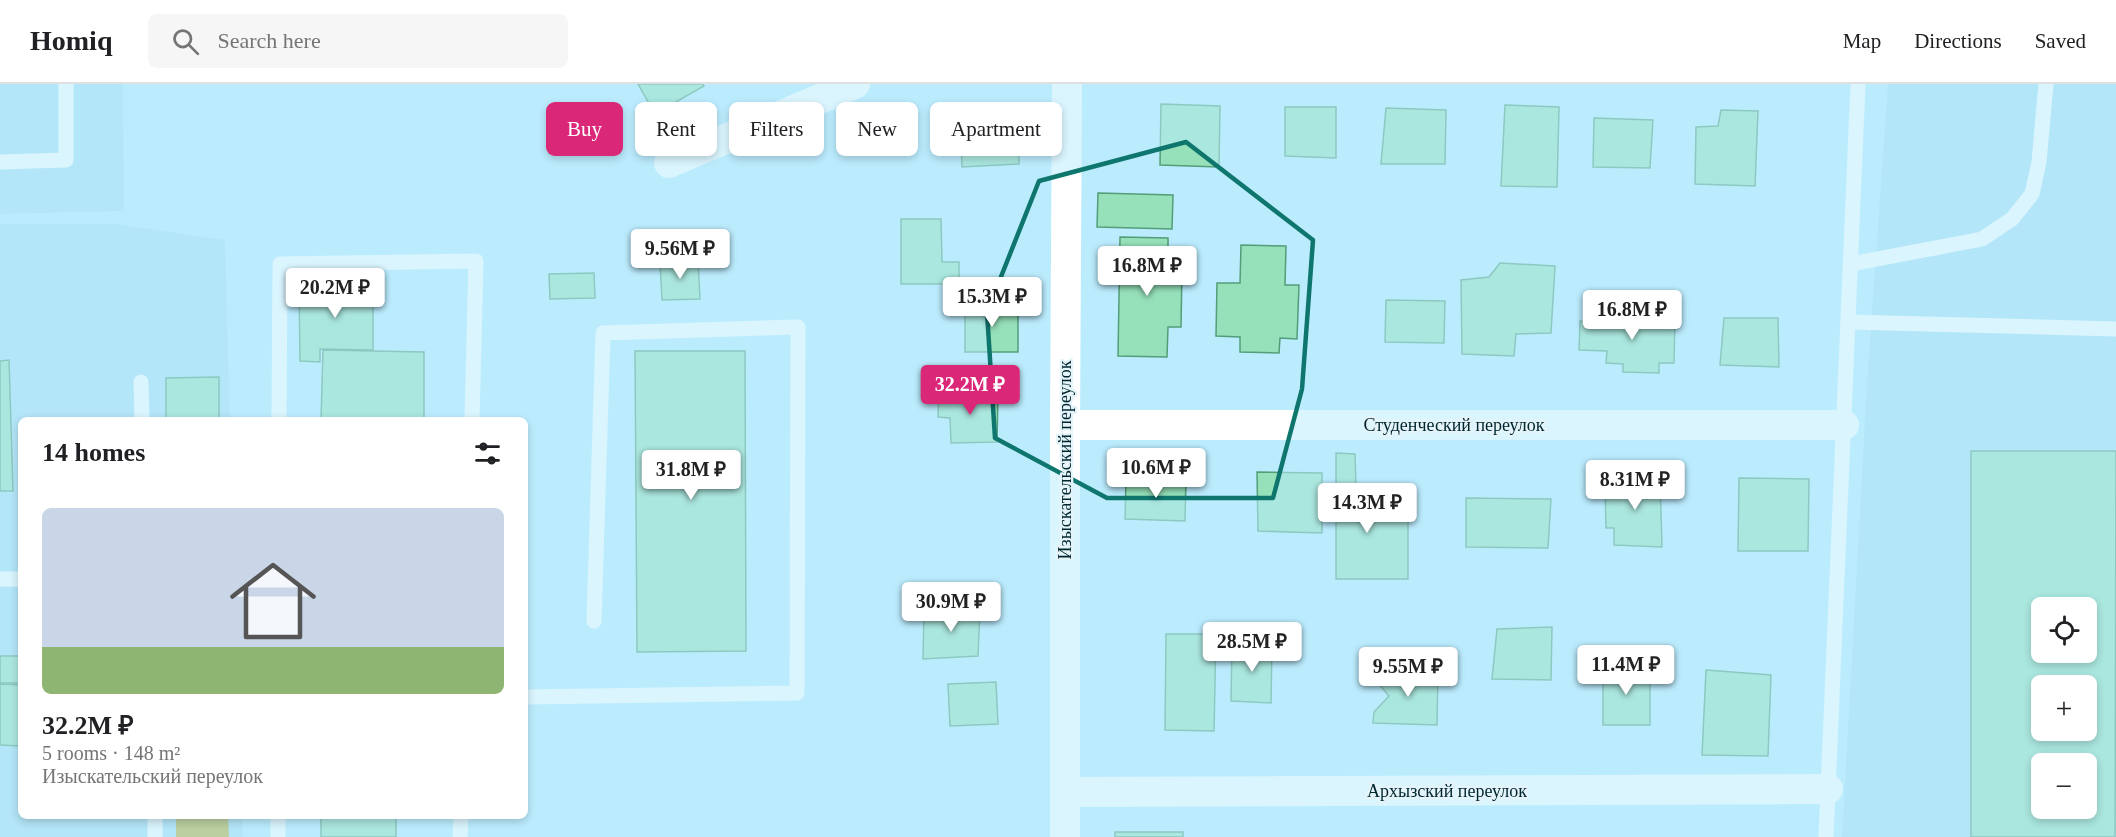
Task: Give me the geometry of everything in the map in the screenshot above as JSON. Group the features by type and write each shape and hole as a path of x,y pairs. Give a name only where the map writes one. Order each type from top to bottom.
{"street":[{"path":"669,163 855,84"},
{"name":"Изыскательский переулок","path":"1065,837 1067,84"},
{"name":"Студенческий переулок","path":"1065,424 1844,425"},
{"name":"Архызский переулок","path":"1065,792 1828,789"}],"lane":[{"path":"0,162 66,160 66,84"},
{"path":"1826,837 1858,84"},
{"path":"1851,264 1982,239 2012,219 2032,194 2039,162 2046,84"},
{"path":"279,417 280,264 476,261 472,417"},
{"path":"1848,322 2116,329"},
{"path":"528,697 797,693 798,327 603,333 594,621"},
{"path":"141,382 142,417"},
{"path":"0,579 18,579"},
{"path":"155,819 155,837"},
{"path":"278,819 278,837"},
{"path":"460,837 461,819"}],"highlighted area":[{"path":"1186,142 1313,240 1302,389 1273,498 1107,498 995,438 987,312 1039,181"}],"shaded area":[{"path":"0,84 123,84 124,211 0,214"},
{"path":"1888,84 2116,84 2116,837 1842,837 1867,383"},
{"path":"0,224 116,224 225,240 230,417 18,417 18,819 242,819 243,837 0,837"},
{"path":"176,819 228,819 229,837 176,837"}],"building":[{"path":"638,84 703,84 704,86 676,102 648,102"},
{"path":"1161,104 1220,106 1219,167 1160,165"},
{"path":"1505,105 1559,107 1557,187 1501,186"},
{"path":"1285,107 1336,107 1336,158 1285,156"},
{"path":"1386,108 1446,110 1445,164 1381,164"},
{"path":"1721,110 1758,111 1755,186 1695,184 1696,127 1718,126"},
{"path":"1594,118 1653,120 1650,168 1593,167"},
{"path":"962,156 1019,156 1019,164 962,167"},
{"path":"1098,193 1173,195 1172,229 1097,227"},
{"path":"901,219 941,219 942,262 959,262 959,284 901,284"},
{"path":"1120,237 1168,238 1168,268 1182,268 1181,327 1168,327 1167,357 1118,356"},
{"path":"1241,245 1286,246 1285,285 1299,285 1297,339 1280,338 1279,353 1240,352 1240,337 1216,336 1217,283 1240,283"},
{"path":"698,260 700,299 662,300 660,262"},
{"path":"1500,263 1555,266 1551,333 1516,334 1514,356 1462,354 1461,280 1489,277"},
{"path":"594,273 595,298 550,299 549,274"},
{"path":"299,284 373,284 373,350 320,349 320,362 300,361"},
{"path":"1386,300 1445,301 1444,343 1385,342"},
{"path":"965,303 1018,303 1018,352 965,352"},
{"path":"1610,315 1675,316 1674,363 1659,363 1659,373 1623,372 1623,364 1606,363 1607,351 1579,350 1580,321 1609,321"},
{"path":"1724,318 1778,318 1779,367 1720,365"},
{"path":"323,350 424,352 424,417 321,417"},
{"path":"635,351 745,351 746,651 637,652"},
{"path":"9,360 13,491 0,491 0,361"},
{"path":"219,377 219,417 166,417 166,378"},
{"path":"939,392 998,394 997,442 951,443 950,418 938,417"},
{"path":"1971,451 2116,451 2115,837 1971,837"},
{"path":"1336,453 1355,454 1357,522 1371,519 1383,509 1393,509 1408,520 1408,579 1336,579"},
{"path":"1257,472 1322,473 1322,533 1258,531"},
{"path":"1633,476 1660,476 1662,547 1614,545 1614,528 1606,528 1605,488"},
{"path":"1126,478 1186,479 1185,521 1125,519"},
{"path":"1739,478 1809,479 1808,551 1738,551"},
{"path":"1466,498 1551,499 1548,548 1466,547"},
{"path":"980,608 978,656 923,659 924,609"},
{"path":"1552,627 1551,680 1492,679 1497,629"},
{"path":"1166,634 1216,634 1214,731 1165,730"},
{"path":"1232,643 1272,644 1271,703 1231,701"},
{"path":"0,656 18,656 18,683 0,683"},
{"path":"1603,668 1650,668 1650,725 1603,725"},
{"path":"1706,670 1771,675 1768,756 1702,755"},
{"path":"1377,671 1438,671 1437,725 1373,723 1374,712 1389,696 1377,682"},
{"path":"996,682 998,724 950,726 948,684"},
{"path":"0,684 18,685 18,746 0,745"},
{"path":"321,819 396,819 396,837 321,837"},
{"path":"1115,832 1183,832 1183,837 1115,837"}]}
